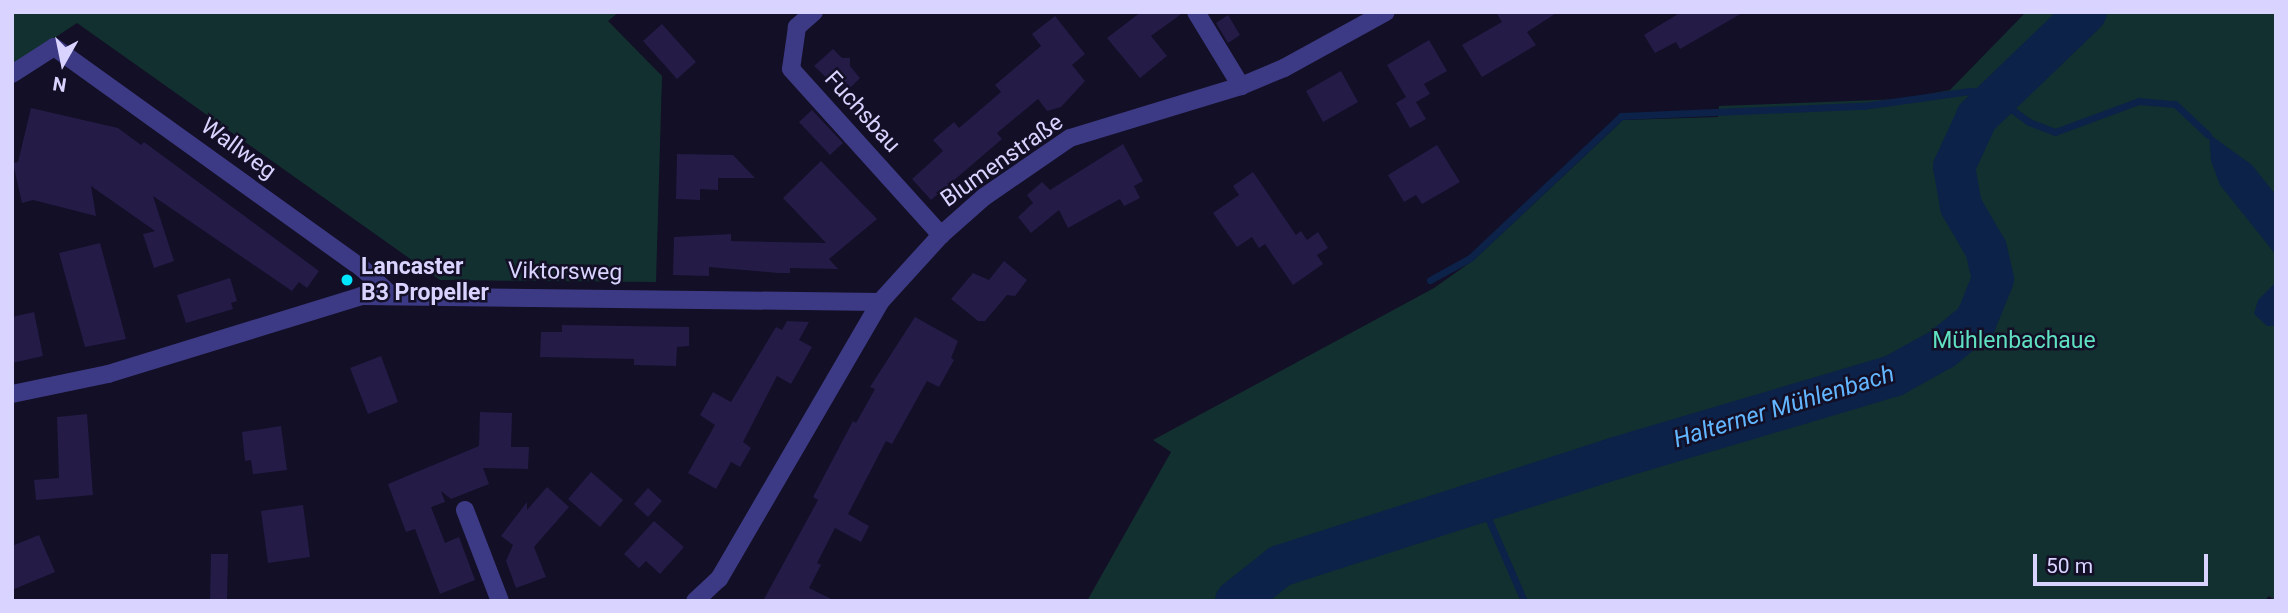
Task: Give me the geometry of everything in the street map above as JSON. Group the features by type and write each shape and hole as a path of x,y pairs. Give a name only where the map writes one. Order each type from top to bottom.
{"street":[{"name":"Fuchsbau","path":"814,12 797,27 791,69 941,235"},
{"path":"1196,12 1241,86"},
{"name":"Blumenstraße","path":"695,601 719,579 880,302 941,235 984,197 1070,138 1241,86 1284,68 1386,12"},
{"name":"Wallweg","path":"12,74 54,47 363,269 391,295"},
{"name":"Viktorsweg","path":"12,394 108,374 361,296 880,302"},
{"path":"465,510 500,601"}],"green space":[{"path":"12,12 619,12 608,21 662,76 656,282 440,280 77,23 12,66"},
{"name":"Mühlenbachaue","path":"2026,12 2276,12 2276,601 2269,596 2264,601 1087,601 1171,452 1153,440 1434,288 1475,259 1623,120 1718,117 1719,106 1902,99 1950,90"}],"water":[{"path":"2209,134 2252,165 2276,195 2276,255 2220,185 2211,161"},
{"path":"2276,282 2276,326 2267,326 2254,314 2258,300"}],"building":[{"path":"1141,12 1184,12 1151,36 1167,56 1140,78 1107,38"},
{"path":"1496,12 1558,12 1527,32 1536,45 1482,77 1462,45 1502,22"},
{"path":"1681,12 1744,12 1680,49 1676,42 1655,53 1644,35"},
{"path":"1228,15 1240,35 1228,43 1216,23"},
{"path":"1055,16 1085,54 1072,65 1085,81 1061,107 1047,111 1038,99 997,133 1002,139 931,200 912,179 943,151 933,140 954,122 959,128 1001,92 995,85 1041,46 1032,34"},
{"path":"662,24 696,62 677,79 643,41"},
{"path":"1429,40 1447,71 1424,84 1430,94 1416,102 1426,119 1410,128 1396,103 1406,97 1387,65"},
{"path":"833,49 842,58 850,58 850,66 860,78 844,94 814,66"},
{"path":"1341,71 1358,102 1323,122 1306,91"},
{"path":"31,108 118,128 141,145 144,142 319,271 307,288 299,282 292,291 153,196 174,261 154,268 143,234 155,231 91,186 96,216 33,200 22,203 13,163 18,162"},
{"path":"812,110 843,143 830,155 799,122"},
{"path":"1123,144 1143,181 1134,186 1140,198 1124,206 1120,199 1068,228 1059,210 1031,233 1018,217 1033,203 1027,195 1042,182 1050,190"},
{"path":"1437,145 1460,182 1422,204 1416,195 1404,202 1388,175"},
{"path":"677,154 733,155 755,178 718,178 718,190 700,189 700,200 676,199"},
{"path":"821,161 877,219 829,259 838,269 790,268 790,273 778,273 709,267 709,276 673,275 674,237 731,234 731,241 826,243 783,198"},
{"path":"1253,172 1296,235 1301,231 1307,240 1318,232 1328,248 1317,255 1323,264 1293,285 1265,244 1259,248 1252,237 1237,247 1213,213 1239,195 1233,186"},
{"path":"100,243 126,339 85,347 59,253"},
{"path":"1004,261 1027,280 1015,296 1007,295 985,321 978,321 951,299 973,273 989,280"},
{"path":"230,278 237,301 231,303 233,309 186,323 177,295"},
{"path":"34,312 43,356 12,363 12,317"},
{"path":"915,317 958,341 951,358 954,360 939,387 927,381 892,444 886,441 848,514 869,526 861,542 835,528 817,563 821,565 809,588 835,601 763,601 818,500 813,497 853,421 856,423 875,389 870,387"},
{"path":"787,321 809,322 799,340 812,347 791,384 777,376 743,442 751,448 740,467 731,462 716,489 688,473 715,425 700,415 713,392 731,402 776,327 782,330"},
{"path":"562,325 689,327 689,346 677,347 676,366 634,365 634,359 540,357 541,332 562,332"},
{"path":"381,356 398,402 368,414 350,368"},
{"path":"480,412 512,413 511,447 529,447 528,469 483,468 489,484 451,499 441,491 445,502 431,507 445,543 459,537 475,580 440,594 415,529 406,532 388,484 479,446"},
{"path":"87,414 93,495 36,500 34,480 59,478 57,417"},
{"path":"281,426 287,470 253,474 251,460 245,461 242,432"},
{"path":"591,472 623,500 600,527 568,499"},
{"path":"547,487 569,507 534,547 546,577 516,588 506,561 513,545 501,536 527,502 527,510"},
{"path":"648,488 662,501 648,517 634,504"},
{"path":"303,505 310,557 268,563 261,511"},
{"path":"654,521 684,547 660,574 646,561 639,568 624,554"},
{"path":"39,535 55,572 12,590 12,546"},
{"path":"211,554 228,554 227,601 210,601"}],"waterway":[{"name":"Halterner Mühlenbach","path":"1236,601 1280,566 1616,458 1893,376 1942,349 1976,321 1993,279 1986,249 1961,206 1954,167 1977,117 2086,12"},
{"path":"1430,280 1470,258 1621,116 1863,106 1970,91 2002,92"},
{"path":"1996,98 2029,122 2055,132 2139,101 2175,104 2208,135"},
{"path":"1482,504 1524,601"}],"place":[{"name":"Lancaster B3 Propeller","path":"347,280"}]}
